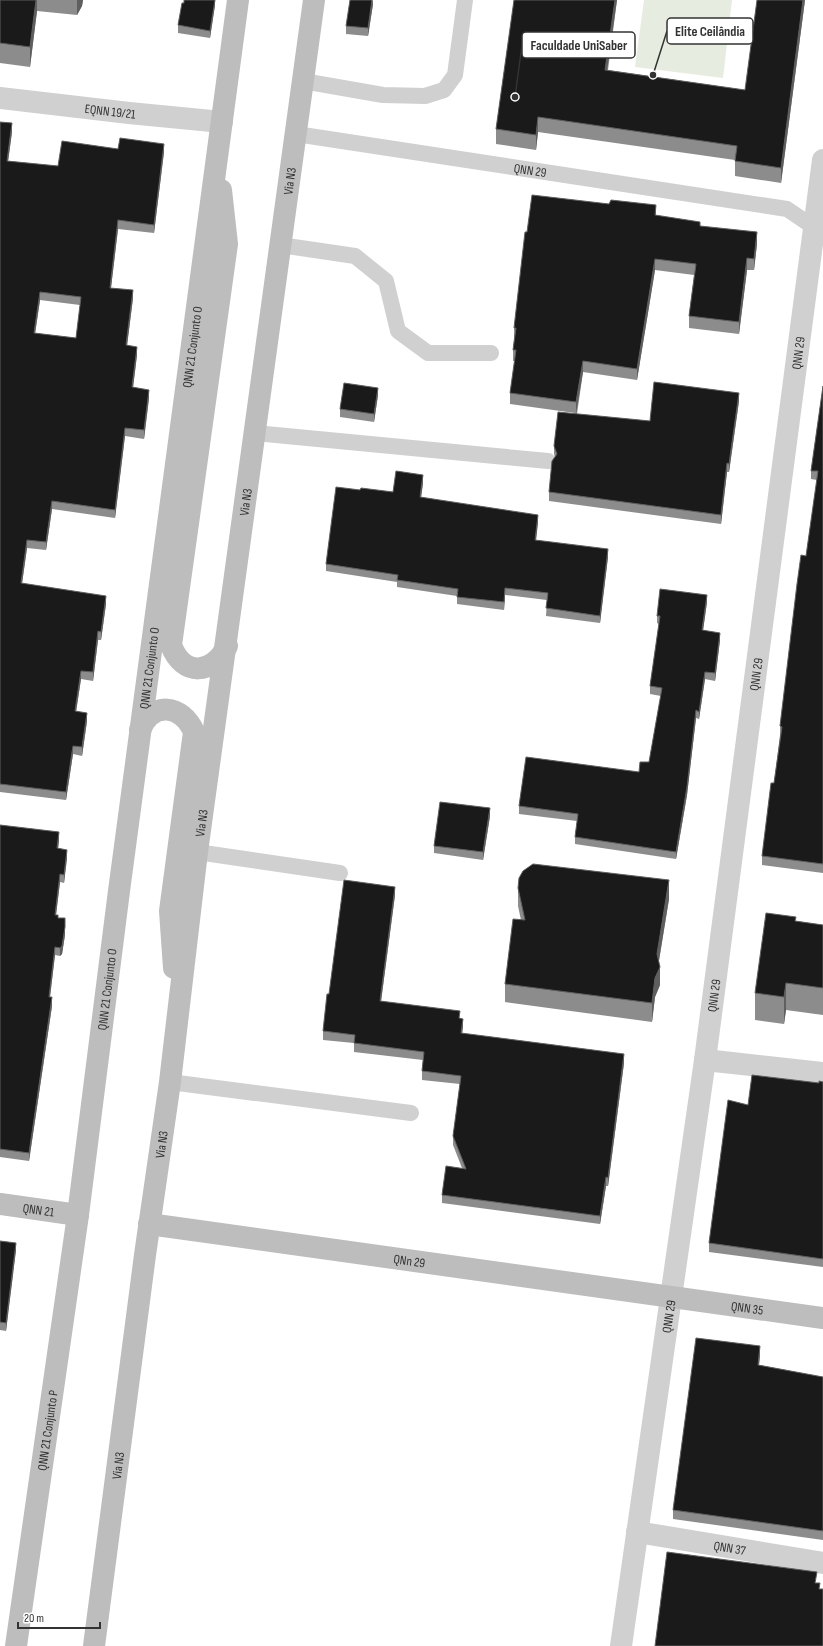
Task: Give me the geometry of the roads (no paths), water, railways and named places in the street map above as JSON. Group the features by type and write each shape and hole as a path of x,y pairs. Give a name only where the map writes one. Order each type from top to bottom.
{"main road":[{"path":"222,122 238,0"},
{"name":"Via N3","path":"94,1646 149,1224 170,1082 197,852 227,646 314,0"},
{"name":"QNN 21 Conjunto O","path":"78,1214 140,730 222,122"},
{"path":"217,151 227,244 171,644 175,654 181,662 190,667 199,668 208,667 216,662 227,646"},
{"path":"140,730 149,716 165,709 173,710 183,715 190,722 194,732 170,911 177,1023"},
{"name":"QNN 21","path":"0,1204 78,1214"},
{"name":"QNN 21 Conjunto P","path":"16,1646 78,1214"},
{"name":"QNn 29","path":"149,1224 670,1297"},
{"name":"QNN 35","path":"670,1297 823,1318"},
{"path":"28,1556 31,1646"}],"street":[{"name":"EQNN 19/21","path":"0,98 129,114 222,122"},
{"path":"819,229 823,160"},
{"name":"QNN 29","path":"621,1646 705,1060 819,229"},
{"path":"705,1060 823,1073"},
{"name":"QNN 37","path":"637,1532 823,1563"}],"lane":[{"path":"303,81 383,95 425,96 444,90 455,75 465,0"},
{"name":"QNN 29","path":"296,134 787,209 819,229"},
{"path":"280,245 355,256 386,281 398,331 428,354 491,353"},
{"path":"255,432 548,461"},
{"path":"197,852 340,873"},
{"path":"170,1082 411,1113"}],"place":[{"name":"Elite Ceilândia","path":"653,75"},
{"name":"Faculdade UniSaber","path":"515,97"}]}
